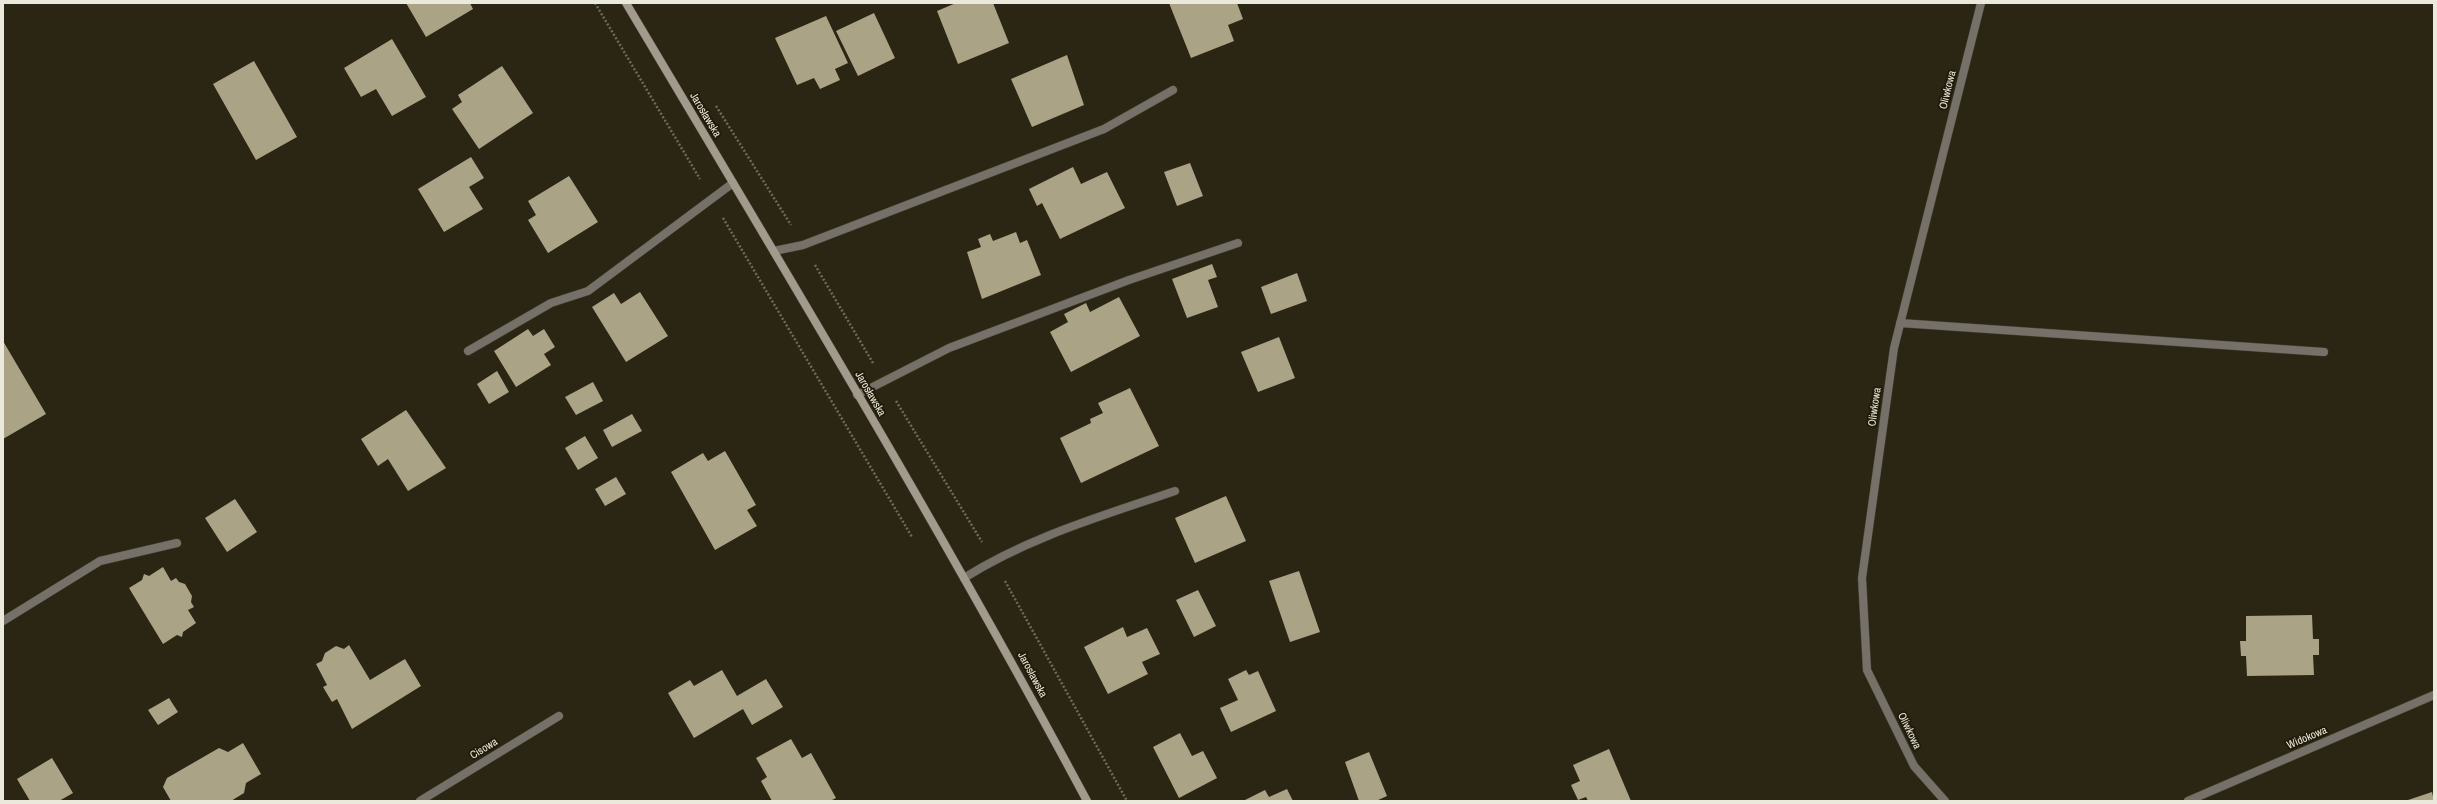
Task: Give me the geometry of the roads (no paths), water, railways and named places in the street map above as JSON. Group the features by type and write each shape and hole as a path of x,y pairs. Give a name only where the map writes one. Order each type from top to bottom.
{"main road":[{"name":"Jarosławska","path":"626,3 774,251 1006,650 1087,801"}],"street":[{"name":"Oliwkowa","path":"1945,801 1914,766 1867,670 1862,578 1894,348 1981,3"},
{"path":"774,251 803,245 1104,129 1173,90"},
{"path":"468,351 551,303 588,291 733,183"},
{"path":"857,395 949,348 1129,280 1238,243"},
{"path":"1900,324 2324,352"},
{"path":"964,578 993,560 1041,537 1174,491"},
{"path":"3,621 100,561 177,543"},
{"name":"Widokowa","path":"2188,801 2434,696"},
{"name":"Cisowa","path":"420,801 559,716"}]}
